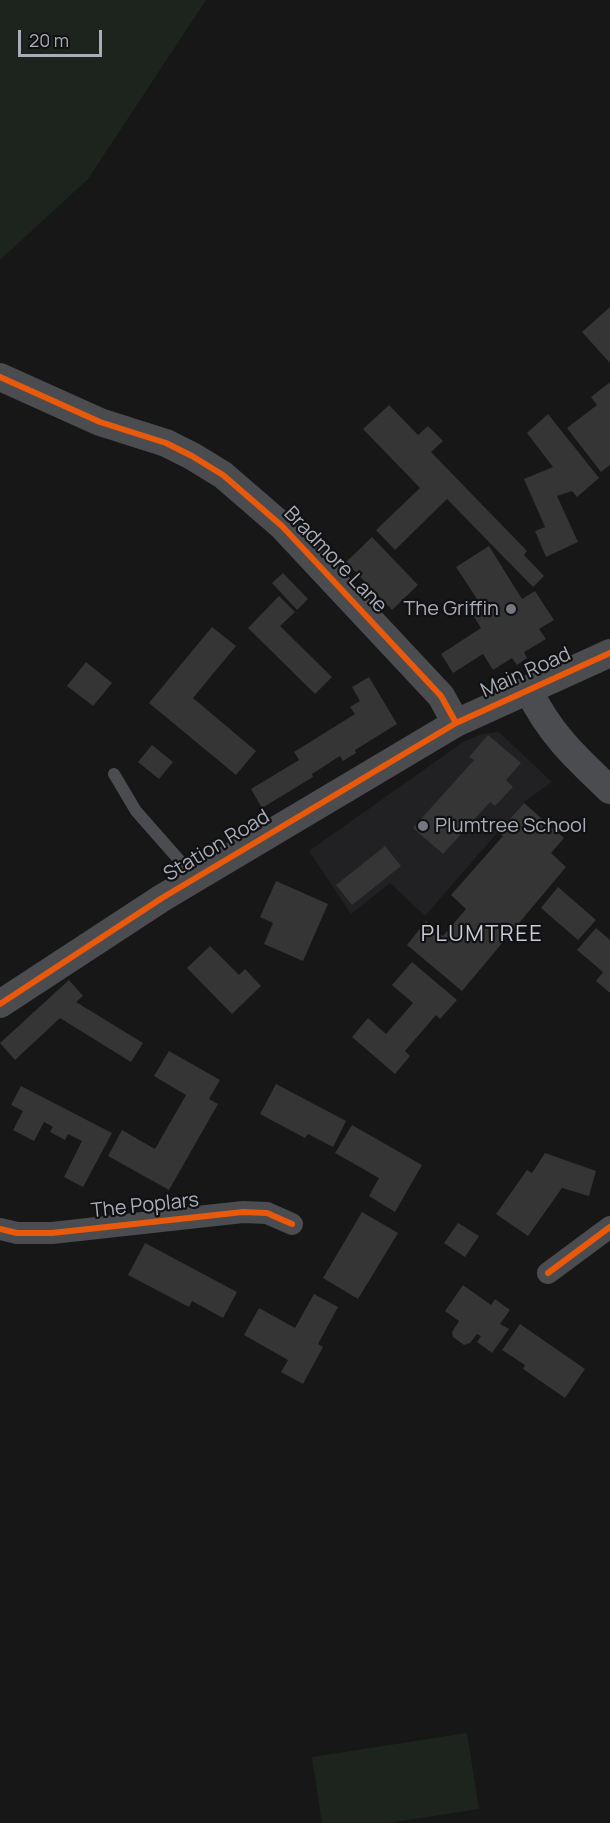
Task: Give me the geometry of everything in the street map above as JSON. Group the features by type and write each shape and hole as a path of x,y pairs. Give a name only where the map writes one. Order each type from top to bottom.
{"street":[{"name":"Bradmore Lane","path":"0,377 100,422 166,443 223,475 282,526 298,543 441,696 456,723"},
{"name":"Main Road","path":"456,723 610,653"},
{"path":"528,689 552,732 610,790"},
{"name":"Station Road","path":"0,1004 162,898 456,723"},
{"name":"The Poplars","path":"0,1229 17,1233 52,1233 243,1212 267,1213 292,1224"},
{"path":"548,1273 610,1227"}],"lane":[{"path":"114,774 136,811 195,878"}],"shaded area":[{"path":"0,0 206,0 88,179 0,260"},
{"name":"Plumtree School","path":"499,732 552,782 524,802 425,916 390,883 351,914 309,851 463,742 482,734"},
{"path":"467,1733 479,1809 388,1823 322,1823 312,1757"}],"building":[{"path":"610,307 610,363 582,332"},
{"path":"610,382 610,465 601,472 567,428 597,405 591,397"},
{"path":"389,405 418,435 428,426 443,441 431,452 527,551 524,555 544,576 533,587 447,499 395,550 376,530 420,488 363,429"},
{"path":"548,414 599,478 577,497 572,491 557,496 578,542 546,557 535,531 545,527 524,479 553,467 527,433"},
{"path":"372,537 418,585 392,610 346,562"},
{"name":"The Griffin","path":"489,546 522,599 535,591 554,620 539,629 546,639 524,652 527,658 517,665 512,658 493,670 483,654 453,673 441,654 481,628 471,612 481,605 456,567"},
{"path":"283,573 308,599 297,610 272,583"},
{"path":"279,596 295,612 280,626 332,677 315,694 248,628"},
{"path":"212,627 236,646 193,698 256,751 236,775 149,703"},
{"path":"86,662 112,683 93,706 67,686"},
{"path":"369,677 397,724 355,750 356,753 343,761 340,756 312,774 313,777 262,808 251,789 299,760 294,752 355,714 350,707 360,701 352,687"},
{"path":"488,735 521,763 506,780 513,787 495,806 490,802 443,854 413,828 474,760 469,757"},
{"path":"152,745 173,762 159,779 138,762"},
{"path":"524,803 564,838 551,853 566,867 462,991 407,945 426,921 443,936 466,909 451,895 503,836 498,832"},
{"path":"385,846 401,866 352,905 336,885"},
{"path":"276,881 328,904 303,961 264,944 273,923 260,917"},
{"path":"558,887 596,920 578,940 541,908"},
{"path":"596,928 610,940 610,993 596,981 603,972 577,950"},
{"path":"210,946 239,975 245,969 261,986 232,1014 187,968"},
{"path":"412,962 457,1000 440,1019 436,1015 405,1051 410,1056 395,1074 352,1037 368,1018 386,1034 413,1003 392,985"},
{"path":"69,980 83,996 76,1002 143,1043 131,1062 60,1018 15,1060 0,1043"},
{"path":"169,1051 220,1080 209,1099 218,1104 169,1190 108,1156 122,1130 155,1149 186,1095 154,1076"},
{"path":"276,1084 346,1121 333,1147 308,1134 305,1138 260,1114"},
{"path":"21,1086 112,1133 83,1187 64,1177 82,1141 68,1134 65,1140 50,1132 53,1127 44,1122 34,1141 13,1130 23,1111 11,1105"},
{"path":"352,1125 422,1165 395,1212 369,1196 379,1178 335,1153"},
{"path":"545,1153 596,1171 589,1196 562,1188 528,1236 496,1214 527,1170 532,1173"},
{"path":"362,1212 398,1233 358,1299 323,1278"},
{"path":"458,1223 479,1236 465,1257 444,1243"},
{"path":"145,1243 237,1292 223,1318 192,1301 189,1307 128,1275"},
{"path":"463,1285 491,1305 495,1299 510,1310 500,1324 509,1329 492,1353 477,1342 481,1336 477,1334 470,1343 464,1345 453,1337 452,1332 459,1321 445,1311"},
{"path":"314,1294 338,1307 318,1344 323,1347 303,1384 281,1372 288,1360 244,1335 259,1308 295,1328"},
{"path":"520,1324 585,1369 565,1398 523,1369 525,1365 502,1350"}],"cycle path":[{"path":"0,377 100,422 166,443 223,475 282,526 441,696 456,723"},
{"path":"0,1004 162,898 456,723 610,653"},
{"path":"0,1229 17,1233 52,1233 243,1212 267,1213 292,1224"},
{"path":"548,1273 610,1227"}],"place":[{"name":"The Griffin","path":"511,609"},
{"name":"Plumtree School","path":"423,826"}],"district":[{"name":"PLUMTREE","path":"482,935"}]}
